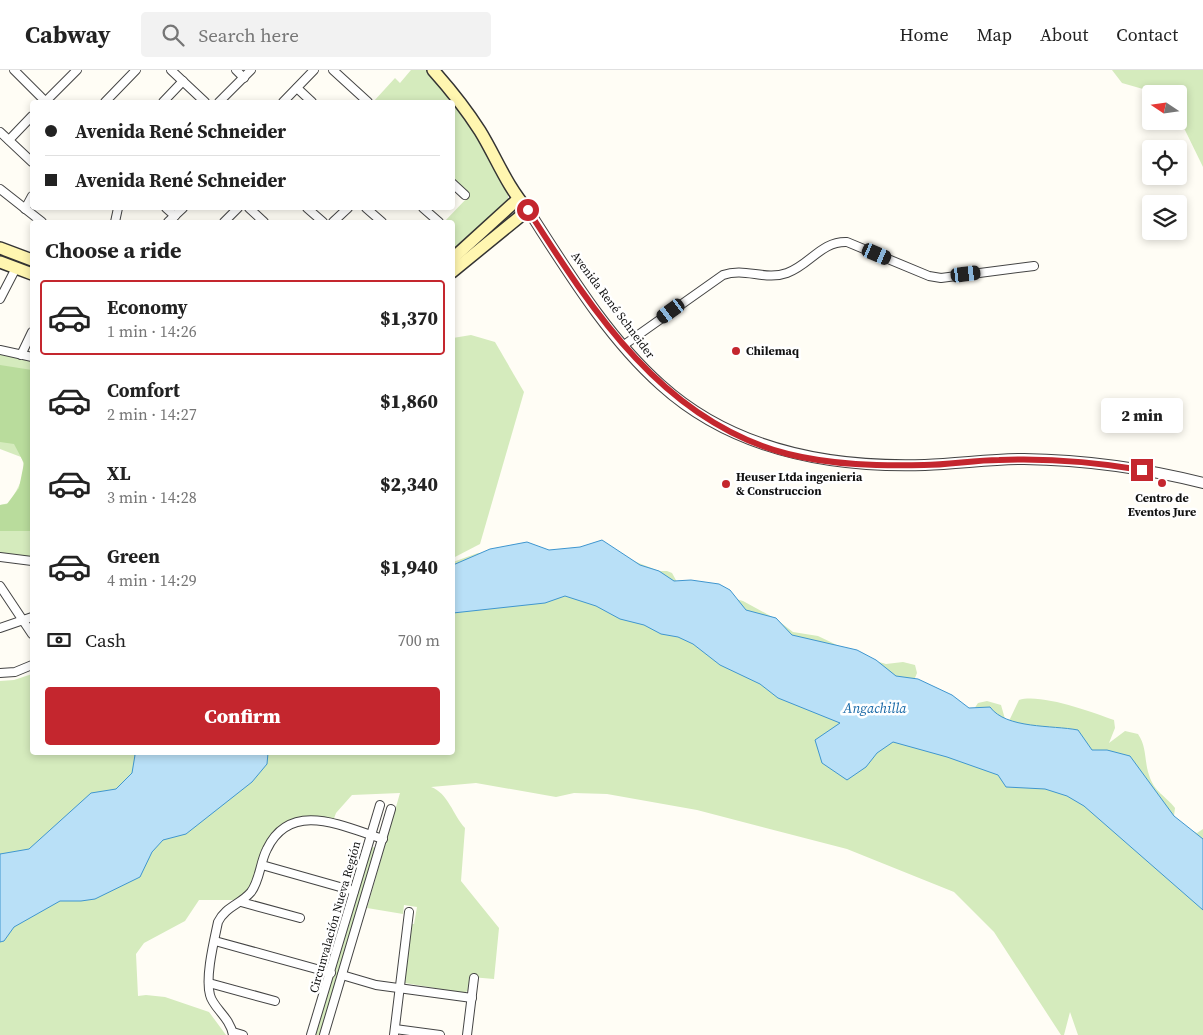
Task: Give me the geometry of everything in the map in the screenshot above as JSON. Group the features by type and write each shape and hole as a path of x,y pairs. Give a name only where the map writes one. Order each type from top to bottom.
{"main road":[{"name":"Avenida René Schneider","path":"433,70 453,99"},
{"name":"Avenida René Schneider","path":"455,101 479,130 518,199 528,210"},
{"path":"455,256 518,199"},
{"path":"455,270 528,210"},
{"path":"0,248 30,259"},
{"path":"0,262 30,273"}],"street":[{"path":"14,70 48,100"},
{"path":"50,100 76,70"},
{"path":"107,100 136,70"},
{"path":"171,70 202,100"},
{"path":"236,70 244,78"},
{"path":"221,100 251,70"},
{"path":"285,100 314,70"},
{"path":"333,70 366,100"},
{"path":"164,100 183,82"},
{"path":"297,88 310,100"},
{"path":"8,140 30,118"},
{"path":"0,132 30,160"},
{"path":"455,186 465,195"},
{"path":"0,189 39,220"},
{"path":"25,209 30,200"},
{"path":"168,210 175,216"},
{"path":"170,220 180,210"},
{"path":"226,220 236,210"},
{"path":"251,210 262,220"},
{"path":"309,210 321,220"},
{"path":"335,220 346,210"},
{"path":"368,210 380,220"},
{"path":"425,210 437,220"},
{"name":"Avenida René Schneider","path":"528,210 574,279 624,345 661,385 689,408 737,435 788,454 841,462 925,466 997,460 1071,461 1112,464 1203,483"},
{"path":"624,345 723,275 735,272 766,276 786,273 828,245 839,241 847,242 929,276 941,278 1034,266"},
{"path":"0,299 16,268"},
{"path":"21,354 30,336"},
{"path":"0,350 30,356"},
{"path":"0,558 30,561"},
{"path":"0,586 30,631"},
{"path":"0,628 30,618"},
{"path":"0,673 16,672 30,666"},
{"name":"Circunvalación Nueva Región","path":"312,1035 380,805"},
{"name":"Circunvalación Nueva Región","path":"324,1035 391,809"},
{"path":"243,1035 233,1033 226,1017 210,997 209,983 215,940 222,914 241,902 252,891 266,851 279,832 300,820 314,818 382,839"},
{"path":"262,865 354,891"},
{"path":"241,902 300,918"},
{"path":"409,912 395,1032 440,1035"},
{"path":"215,940 331,973"},
{"path":"342,975 376,985 472,998"},
{"path":"468,1035 474,978"},
{"path":"209,983 275,1001"}],"green space":[{"path":"411,70 428,70 450,93 448,100 375,100 395,78 400,83"},
{"path":"1112,70 1203,70 1203,167 1185,130 1188,130 1188,85 1142,85 1142,89 1122,83"},
{"path":"455,106 473,128 508,193 508,200 455,250 455,220 446,220 468,197 455,182"},
{"path":"471,335 495,342 524,392 480,544 455,557 455,338"},
{"path":"0,353 30,359 30,558 0,555 0,505 9,503 21,481 24,469 21,457 0,449"},
{"path":"0,365 30,370 30,531 0,531 0,505 7,504 19,488 24,463 14,444 0,442"},
{"path":"478,553 631,560 659,571 672,573 677,582 743,601 776,619 793,632 818,636 862,657 886,664 903,662 915,665 917,673 912,685 972,712 978,703 987,701 1001,705 1005,719 1009,721 1019,700 1040,699 1066,704 1114,720 1115,728 1109,743 1125,731 1138,734 1143,744 1151,781 1175,808 1173,823 1197,833 1203,829 1203,1035 1078,1035 1070,1012 1064,1035 1061,1035 994,932 954,892 847,849 697,810 607,794 574,793 556,797 476,783 431,787 442,794 465,828 461,881 499,928 494,979 471,977 469,990 464,993 405,983 410,924 414,924 417,907 404,905 403,914 367,908 400,793 352,795 336,813 332,824 297,823 269,843 256,881 242,900 199,900 185,921 144,943 136,954 138,996 165,997 209,1012 226,1035 0,1035 0,681 14,680 30,675 30,755 455,755 455,561"},
{"path":"372,847 377,848 320,1035 315,1035"}],"water":[{"name":"Angachilla","path":"602,540 640,565 659,571 674,581 691,580 719,584 730,590 746,610 776,618 792,635 857,650 876,660 896,676 918,679 952,695 969,708 990,707 997,714 1018,723 1078,730 1092,750 1107,750 1130,756 1174,816 1203,839 1203,910 1084,806 1067,796 1045,789 1006,787 998,775 947,757 893,742 877,753 866,767 847,780 822,763 815,740 840,723 778,698 760,684 720,665 693,644 678,637 661,634 644,625 620,619 596,606 565,596 545,603 455,613 455,564 490,549 527,542 549,550 580,547"},
{"path":"135,755 268,755 267,764 252,782 186,834 163,840 152,852 140,877 95,899 60,901 14,927 4,941 0,942 0,854 29,849 91,793 116,789 132,773"}],"place":[{"name":"Chilemaq","path":"736,351"},
{"name":"Centro de Eventos Jure","path":"1162,483"},
{"name":"Heuser Ltda ingenieria & Construccion","path":"726,484"}],"route":[{"path":"528,210 555,252 603,319 648,373 689,408 720,427 753,442 788,454 841,462 925,466 1023,459 1112,464 1142,470"}]}
